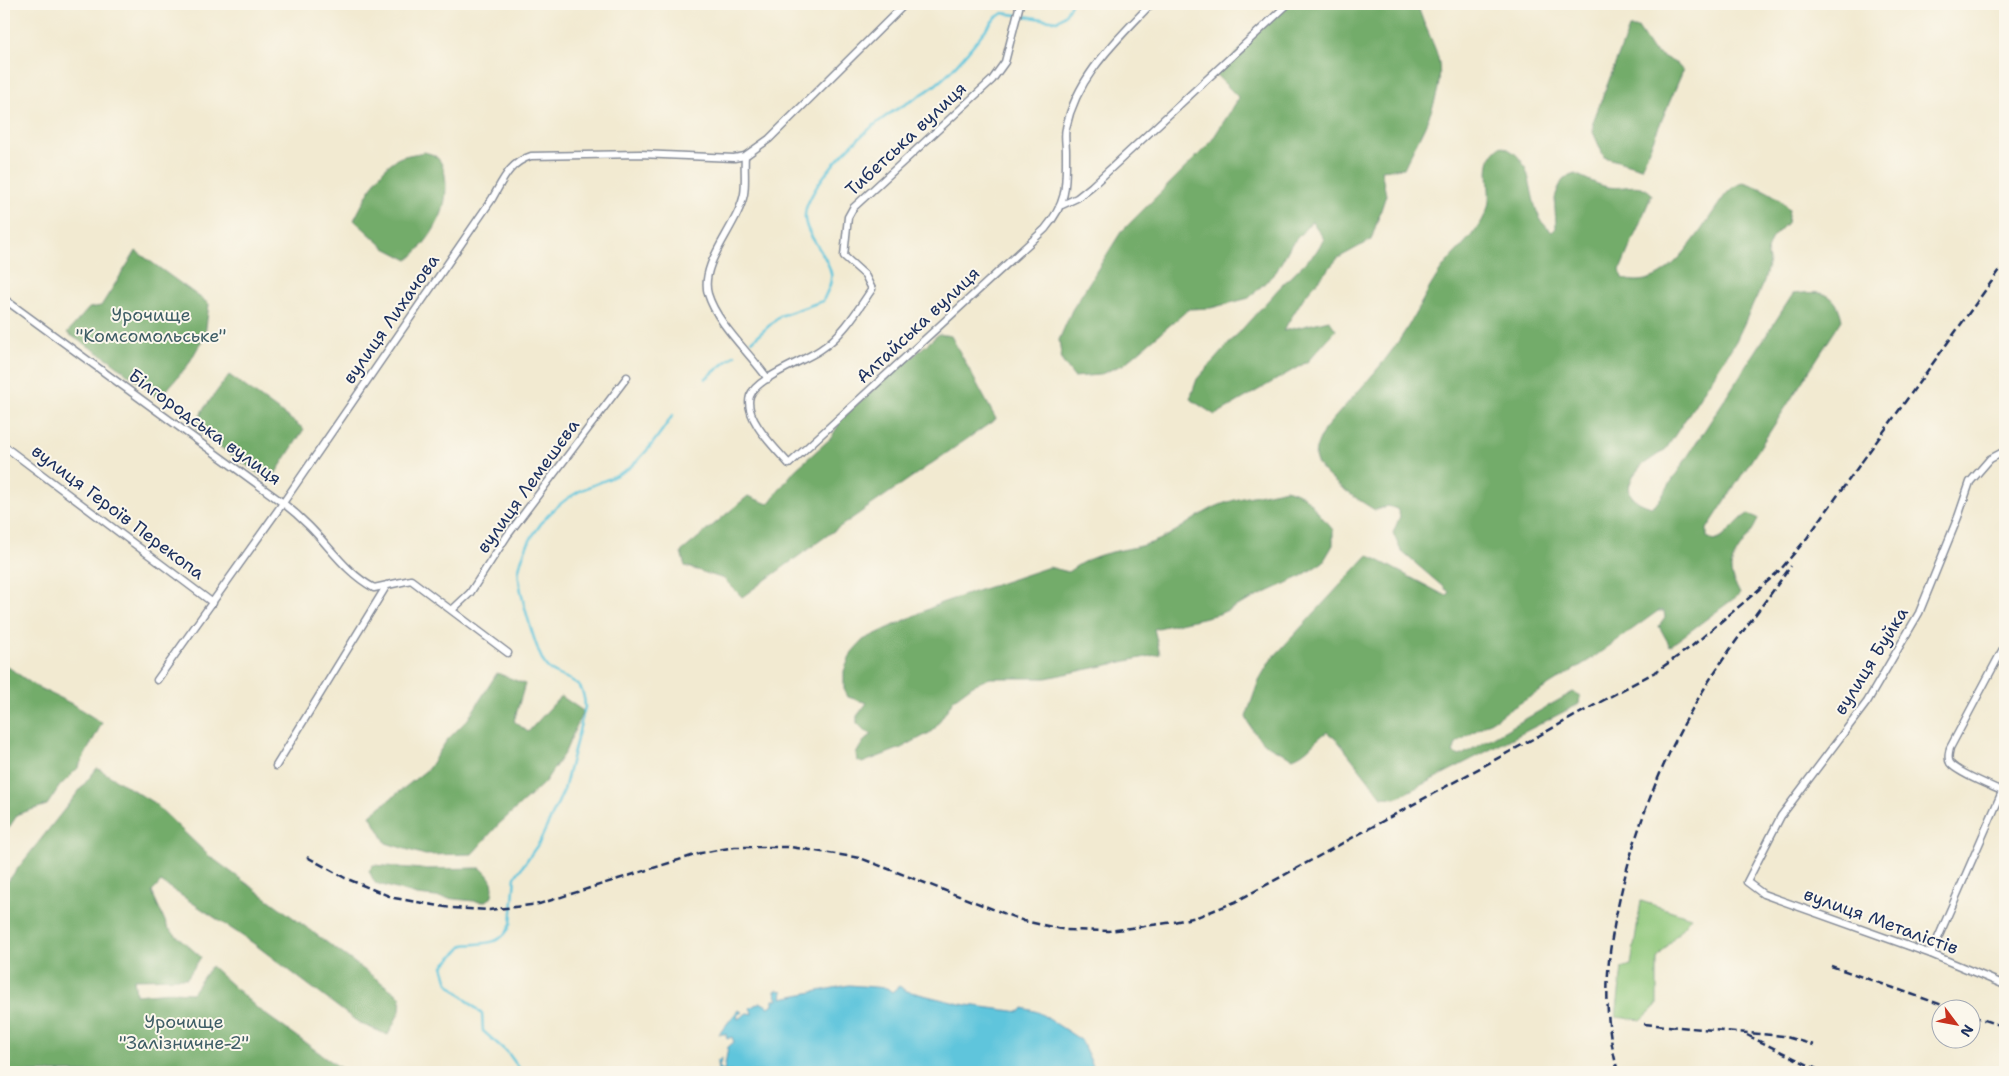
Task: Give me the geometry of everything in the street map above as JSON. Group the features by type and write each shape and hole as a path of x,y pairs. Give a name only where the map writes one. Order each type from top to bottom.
{"street":[{"path":"768,379 724,322 708,294 707,276 712,260 734,223 744,194 745,156 769,139 905,4"},
{"name":"Тибетська вулиця","path":"789,464 758,428 749,404 750,396 756,388 768,379 822,349 854,316 872,289 864,275 844,256 848,217 853,208 992,80 1005,62 1020,4"},
{"name":"Алтайська вулиця","path":"789,464 1045,229 1062,205 1066,190 1065,130 1076,94 1089,73 1151,4"},
{"name":"Алтайська вулиця","path":"1062,205 1077,198 1092,186 1288,4"},
{"name":"вулиця Лихачова","path":"158,680 283,503 518,160 531,156 630,154 734,158 745,156"},
{"name":"Білгородська вулиця","path":"4,298 283,503 309,526 349,571 374,588 384,586"},
{"name":"вулиця Лемешєва","path":"452,610 470,593 507,536 628,377"},
{"name":"вулиця Героїв Перекопа","path":"4,446 213,603"},
{"name":"вулиця Буйка","path":"1747,882 1781,816 1867,702 1919,613 1958,517 1970,482 1990,459 2005,451"},
{"path":"276,766 384,586 404,579 411,580 508,653"},
{"path":"1932,954 2004,788 1958,769 1950,764 1948,756 1950,748 2005,645"},
{"name":"вулиця Металістів","path":"1747,882 1763,894 1932,954 2005,985"}],"green space":[{"path":"1287,4 1417,4 1436,51 1439,66 1439,81 1431,111 1404,168 1381,170 1386,195 1371,240 1338,258 1304,297 1283,331 1329,320 1336,330 1307,362 1215,415 1190,399 1197,379 1282,285 1316,252 1324,239 1312,221 1291,245 1276,272 1249,298 1211,308 1189,309 1124,364 1099,375 1074,377 1062,361 1059,340 1072,310 1121,232 1210,143 1239,98 1215,74"},
{"path":"1629,28 1638,28 1653,51 1677,64 1683,71 1641,168 1604,157 1593,132 1593,122"},
{"path":"1501,146 1514,153 1522,162 1537,211 1543,223 1552,232 1556,228 1555,198 1564,178 1575,174 1604,186 1614,188 1637,186 1652,194 1620,270 1622,278 1639,281 1655,277 1670,267 1684,253 1727,193 1743,182 1769,193 1780,200 1789,210 1787,223 1772,238 1767,250 1769,261 1764,281 1736,341 1666,449 1641,466 1633,476 1628,489 1632,496 1640,502 1651,507 1658,502 1793,294 1819,293 1831,298 1836,303 1842,320 1707,529 1707,537 1713,541 1718,540 1748,514 1758,518 1731,565 1732,577 1740,594 1670,646 1659,626 1665,618 1664,611 1658,611 1591,659 1456,743 1453,753 1460,756 1573,692 1580,696 1579,704 1396,798 1382,797 1338,741 1327,732 1303,753 1293,758 1264,743 1254,733 1246,717 1259,680 1270,661 1368,555 1442,594 1448,595 1449,592 1401,551 1393,533 1400,516 1397,509 1388,506 1375,510 1351,494 1325,473 1316,460 1315,453 1324,430 1375,373 1407,328 1441,270 1482,221 1489,204 1488,168 1490,160"},
{"path":"424,152 435,156 443,167 446,184 445,201 441,215 431,234 408,260 385,248 354,220 383,170 403,156"},
{"name":"Урочище \"Комсомольське\"","path":"136,251 209,304 205,335 188,365 159,399 110,360 67,333 89,308 101,306"},
{"path":"939,334 951,336 996,419 825,537 742,597 724,579 685,566 681,552 748,496 768,504 795,470 831,438 844,415"},
{"name":"Урочище \"Комсомольське\"","path":"229,375 304,429 270,482 196,430 202,411"},
{"path":"1286,489 1304,496 1333,530 1333,545 1323,562 1300,577 1219,614 1154,629 1160,654 1046,678 990,678 973,685 954,699 933,731 901,748 862,763 857,760 856,754 863,742 872,734 865,731 857,723 857,716 867,703 848,697 844,689 844,671 852,652 863,640 941,603 1049,567 1068,572 1098,556 1160,540 1215,507 1241,498"},
{"path":"4,664 35,686 72,704 102,723 78,768 59,787 47,805 18,814 4,835"},
{"path":"497,673 525,684 514,721 528,732 561,696 583,711 565,752 544,783 499,824 472,854 425,855 386,843 370,815 428,769 447,740 468,719"},
{"name":"Урочище \"Залізничне-2\"","path":"97,768 154,803 208,855 401,997 400,1011 388,1035 359,1023 253,943 161,882 152,892 168,928 201,957 187,978 134,979 136,995 171,992 192,993 211,966 258,1009 346,1072 4,1072 4,886"},
{"path":"373,865 422,869 481,868 493,885 491,898 483,902 417,895 375,883 369,871"},
{"path":"1641,901 1691,917 1657,959 1657,1005 1641,1020 1616,1017 1622,968 1631,965"}],"water":[{"path":"849,985 887,988 892,992 899,986 907,991 960,1004 1020,1012 1023,1008 1038,1012 1081,1040 1096,1072 718,1072 717,1062 722,1057 719,1067 724,1071 728,1047 734,1042 732,1037 727,1039 726,1034 719,1034 738,1010 742,1012 737,1015 738,1019 747,1013 753,1014 750,1008 760,1002 769,1007 773,1004 773,1000 778,1000 775,991 777,990 783,991 782,998"}],"waterway":[{"path":"752,341 780,316 823,301 830,284 831,273 828,264 808,230 805,222 805,213 808,203 823,177 844,153 868,130 892,112 935,86 962,59 995,18 1003,13 1057,21 1065,15 1071,4"},
{"path":"705,379 735,355"},
{"path":"522,1072 508,1053 483,1031 482,1014 448,983 443,966 464,945 497,940 503,936 511,924 515,877 539,843 564,790 585,707 581,688 571,680 552,671 542,659 524,603 519,569 522,557 533,535 549,515 568,498 578,492 629,468 647,450 673,415"}],"railway":[{"path":"307,857 345,878 394,898 451,908 489,910 539,904 701,853 735,847 791,847 860,858 1024,921 1066,930 1109,931 1197,917 1235,902 1657,671 1692,646 1781,569 1807,538 2005,263"},
{"path":"1618,1072 1609,1026 1607,982 1616,917 1638,831 1661,772 1689,715 1722,661 1791,566"},
{"path":"1831,966 1932,1001"},
{"path":"1982,1019 2005,1027"},
{"path":"1644,1024 1783,1036 1814,1045"},
{"path":"1747,1035 1823,1072"}]}
